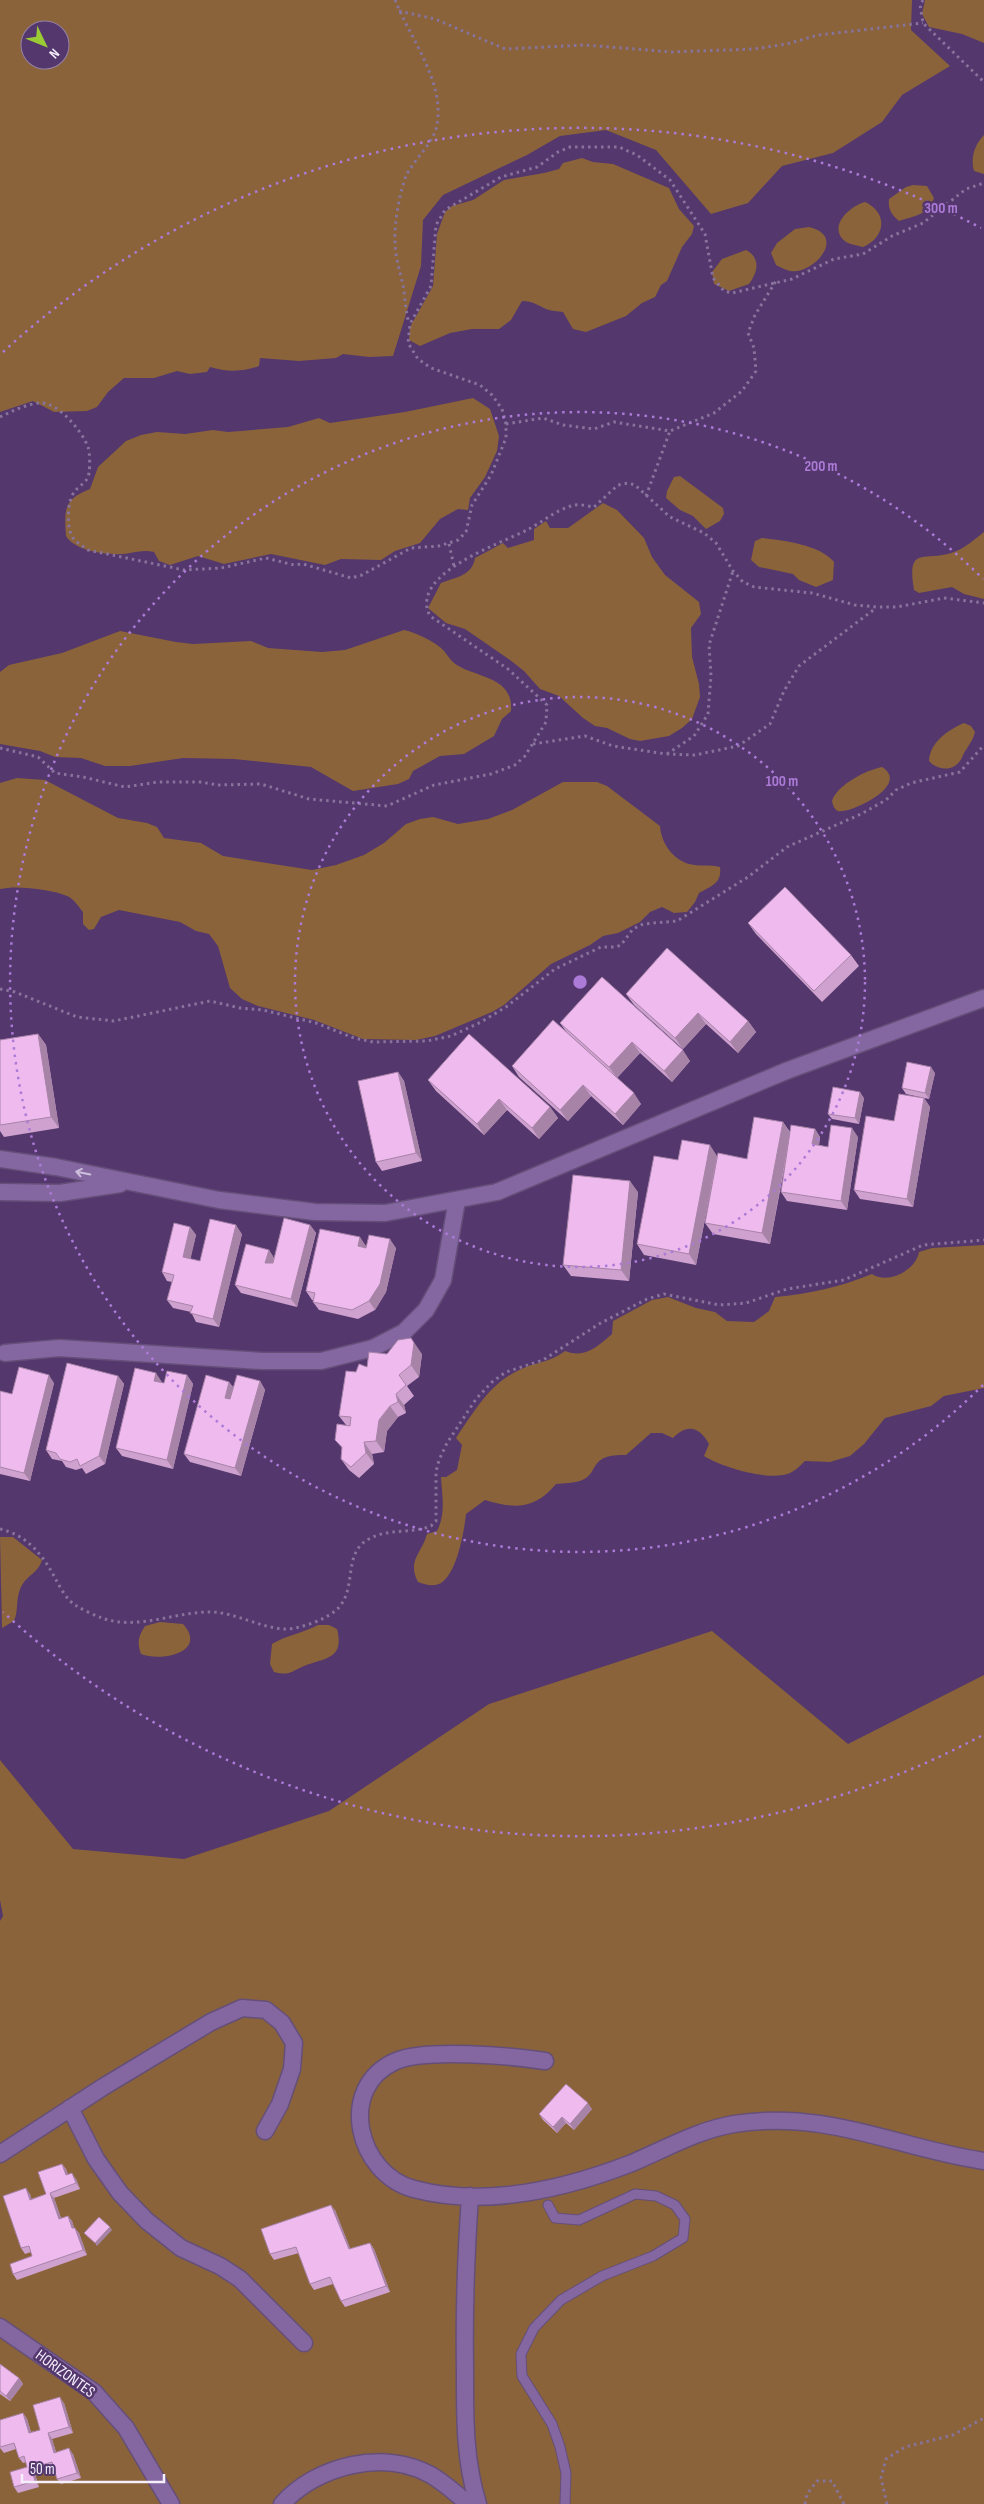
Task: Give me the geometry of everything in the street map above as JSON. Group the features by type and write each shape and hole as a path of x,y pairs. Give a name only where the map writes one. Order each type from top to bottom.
{"street":[{"path":"0,1159 56,1167 219,1200 315,1212 385,1213 498,1192 786,1071 984,998"},
{"path":"0,1192 60,1193 131,1182"},
{"path":"5,1353 59,1348 262,1361 321,1361 373,1348 404,1332 426,1310 443,1280 457,1200"},
{"path":"0,2154 70,2108 211,2022 242,2008 266,2010 282,2023 294,2044 292,2069 280,2104 265,2130"},
{"path":"545,2061 484,2054 423,2056 398,2060 374,2076 360,2103 358,2118 368,2150 379,2167 402,2186 416,2190 470,2196 539,2191 582,2180 632,2163 684,2140 732,2124 782,2119 862,2130 984,2161"},
{"path":"70,2108 96,2159 120,2193 147,2221 181,2248 220,2266 240,2279 304,2343"},
{"path":"470,2196 464,2280 465,2438 469,2476 478,2504"},
{"name":"HORIZONTES","path":"0,2327 94,2392 126,2428 171,2504"},
{"path":"282,2504 304,2485 331,2471 357,2464 383,2462 408,2466 430,2475 468,2504"}],"lane":[{"path":"548,2205 555,2218 579,2220 635,2194 656,2196 675,2205 685,2219 683,2238 653,2256 602,2276 561,2300 534,2328 521,2354 522,2376 552,2424 560,2447 566,2473 565,2504"}],"path":[{"path":"395,0 433,81 437,107 437,125 430,141 408,173 402,189 394,240 404,292 404,306 410,324"},
{"path":"923,0 920,4 923,23 984,82"},
{"path":"399,11 435,19 505,50 585,45 672,52 754,49 787,44 818,35 923,23"},
{"path":"0,417 25,406 41,403 54,406 64,412 88,447 89,475 84,483 74,491 69,510 70,533 79,544 88,550 184,570 221,568 266,558 294,565 303,564 351,578 362,575 411,548 449,544 466,532 472,506 491,475 506,438 506,424 502,409 492,395 480,385 431,368 418,359 408,343 410,324 431,286 436,225 444,210 501,177 537,167 558,152 570,147 619,147 637,155 670,180 705,234 713,278 724,291 732,293 792,279 834,259 863,254 892,236 923,223 966,188 984,182"},
{"path":"506,424 542,418 563,425 594,429 614,422 670,431 714,413 742,391 756,371 754,348 748,332 755,315 777,281"},
{"path":"646,496 670,431"},
{"path":"0,748 38,757 55,773 83,776 125,787 158,782 200,782 218,785 261,784 309,799 356,802 373,806 387,806 434,785 491,774 515,766 525,756 546,722 547,705 508,669 430,616 426,608 428,594 432,587 454,566 571,506 594,507 618,485 628,483 635,485 670,517 704,533 716,543 733,571 743,582 754,587 812,594 855,605 877,607 897,607 944,598 958,598 984,603"},
{"path":"449,544 454,566"},
{"path":"666,754 694,736 708,714 711,676 709,644 733,571"},
{"path":"533,744 585,736 613,746 666,754 695,755 738,746 770,724 784,691 799,666 877,607"},
{"path":"0,989 15,992 77,1017 114,1021 210,1001 240,1008 263,1010 316,1023 354,1038 373,1042 427,1041 450,1036 481,1022 506,1007 555,969 601,947 621,945 633,929 643,924 677,920 748,877 787,847 861,814 886,800 896,790 911,783 960,772 984,745"},
{"path":"0,1529 18,1536 35,1548 46,1561 61,1590 74,1604 103,1618 118,1621 142,1620 211,1612 231,1614 270,1627 287,1629 305,1625 335,1612 344,1602 349,1589 353,1556 359,1545 369,1538 432,1526 436,1521 436,1472 439,1460 476,1400 492,1382 506,1372 543,1360 599,1324 646,1299 664,1294 719,1305 746,1303 787,1289 844,1280 923,1245 984,1240"},
{"path":"887,2504 881,2478 886,2459 905,2447 953,2434 984,2418"},
{"path":"805,2504 807,2494 817,2480 832,2481 844,2504"}],"shaded area":[{"path":"0,0 912,0 911,30 950,66 902,95 882,122 833,153 782,166 748,203 711,214 656,150 606,130 560,136 527,155 443,195 423,220 421,266 393,356 369,357 343,354 336,358 299,361 260,358 259,366 241,370 222,370 210,367 207,372 190,374 177,371 154,378 124,378 108,392 97,407 87,411 54,412 33,401 0,412"},
{"path":"925,0 984,0 984,43 962,34 929,27 922,14"},
{"path":"984,135 984,174 974,171 973,156 978,143"},
{"path":"582,158 593,162 613,164 669,188 679,209 694,226 692,234 682,247 667,281 661,285 655,297 642,303 626,316 586,332 573,329 563,312 548,310 532,302 522,301 511,320 499,329 472,329 450,333 420,346 409,340 410,327 433,286 437,234 445,212 452,206 473,200 504,180 559,169 563,163"},
{"path":"913,185 927,186 934,198 932,204 925,211 899,221 891,211 889,199 906,187"},
{"path":"865,202 878,212 881,225 880,232 876,238 863,247 845,241 841,237 839,226 849,210"},
{"path":"809,227 820,232 826,238 823,254 808,267 799,271 790,271 776,265 771,253 777,243 795,229"},
{"path":"746,250 751,253 756,261 756,270 749,284 729,291 714,284 712,272 722,259"},
{"path":"473,398 490,409 499,436 497,451 485,477 470,498 468,510 458,509 440,519 420,543 395,551 381,560 341,559 325,565 271,554 224,564 198,556 170,565 159,561 154,552 100,553 76,545 66,536 65,519 70,501 90,489 98,467 126,441 141,435 157,432 185,434 213,430 228,432 288,427 319,418 330,423 405,412"},
{"path":"680,476 723,508 724,514 720,521 706,529 693,516 680,510 666,498 667,491 674,477"},
{"path":"603,503 617,510 644,538 652,557 665,575 699,602 701,614 691,628 692,657 699,684 700,697 692,719 669,736 640,741 630,739 607,728 595,726 583,718 559,696 540,689 524,671 510,660 465,629 446,623 428,608 441,583 467,572 471,569 475,558 503,543 508,548 534,540 534,529 546,521 550,528 568,528"},
{"path":"984,532 984,599 964,594 952,587 919,593 914,590 912,575 916,560 920,557 944,555 954,552 966,546"},
{"path":"762,538 801,544 820,551 834,562 833,580 816,587 799,580 793,574 759,567 751,560 755,541"},
{"path":"404,630 433,643 462,668 499,684 506,690 510,699 511,711 502,719 494,736 464,754 440,756 413,771 409,779 398,784 353,791 311,767 234,759 183,758 130,766 105,766 81,758 55,757 40,751 0,744 0,672 9,665 62,653 120,631 193,644 251,641 268,648 322,652 345,650"},
{"path":"964,723 971,726 975,732 957,765 944,769 932,764 929,761 930,754 936,742 946,733"},
{"path":"882,767 889,775 889,782 884,790 864,804 844,811 836,809 832,801 840,789 860,775"},
{"path":"17,778 45,780 118,818 147,823 157,827 164,838 201,843 223,856 312,870 336,865 364,855 384,843 406,824 420,819 433,817 458,824 488,819 512,810 563,782 597,782 607,786 660,826 665,844 677,858 693,865 720,867 720,872 718,880 712,886 699,893 687,912 674,913 662,907 650,912 640,922 618,933 603,936 590,945 551,964 504,1005 492,1012 435,1036 416,1040 363,1039 314,1020 258,1006 242,999 230,988 218,946 209,934 196,931 180,922 119,910 101,917 94,929 89,930 83,924 83,912 67,896 34,888 15,887 0,889 0,783"},
{"path":"984,1245 984,1388 944,1396 931,1406 885,1418 864,1444 850,1456 830,1462 805,1461 792,1472 782,1475 771,1476 746,1472 722,1465 704,1456 709,1444 697,1430 683,1430 673,1438 662,1433 651,1433 626,1455 613,1456 599,1461 586,1478 577,1482 556,1484 548,1493 532,1503 515,1506 485,1500 466,1514 459,1552 447,1578 436,1585 418,1582 414,1563 427,1534 437,1531 442,1518 441,1477 446,1477 457,1470 462,1445 456,1438 483,1400 508,1376 525,1367 553,1358 565,1351 579,1353 591,1350 612,1334 613,1321 652,1300 668,1297 696,1308 715,1312 727,1321 754,1322 769,1311 775,1297 824,1289 872,1274 878,1277 893,1277 913,1265 919,1252 932,1248"},
{"path":"0,1537 13,1537 42,1560 38,1568 22,1585 14,1621 2,1628"},
{"path":"160,1622 183,1624 189,1634 190,1642 186,1648 170,1655 160,1657 141,1654 139,1640 145,1626"},
{"path":"318,1625 329,1625 337,1629 339,1639 335,1652 325,1659 290,1673 274,1672 270,1664 272,1644"},
{"path":"712,1631 848,1744 984,1675 984,2504 0,2504 0,1921 3,1916 0,1900 0,1760 73,1849 184,1859 329,1811 489,1704"}],"building":[{"path":"785,887 851,955 814,991 748,923"},
{"path":"667,948 748,1021 730,1042 698,1013 675,1038 626,994"},
{"path":"602,977 683,1050 664,1071 632,1042 609,1067 560,1023"},
{"path":"553,1020 634,1093 615,1114 583,1085 560,1110 512,1066"},
{"path":"38,1034 51,1117 0,1125 0,1040"},
{"path":"469,1034 550,1107 532,1128 499,1099 477,1124 428,1080"},
{"path":"907,1062 931,1067 925,1093 902,1088"},
{"path":"398,1072 416,1153 376,1162 358,1081"},
{"path":"833,1087 860,1092 855,1118 828,1114"},
{"path":"899,1094 924,1098 907,1199 854,1190 866,1116 894,1121"},
{"path":"754,1117 783,1122 762,1233 705,1223 718,1153 747,1159"},
{"path":"791,1125 815,1129 812,1144 828,1147 831,1125 852,1128 841,1201 781,1192"},
{"path":"682,1140 710,1145 689,1254 637,1244 654,1156 678,1160"},
{"path":"573,1175 630,1181 621,1270 563,1265"},
{"path":"284,1218 310,1225 291,1299 235,1285 246,1244 269,1250 265,1263 273,1263"},
{"path":"210,1219 236,1225 213,1319 190,1313 193,1306 167,1300 174,1275 162,1272 174,1223 190,1227 183,1257 200,1261"},
{"path":"320,1229 360,1237 358,1246 366,1248 369,1235 390,1239 380,1284 369,1301 352,1310 313,1302 315,1293 306,1291"},
{"path":"411,1338 414,1343 411,1365 399,1375 406,1385 396,1394 398,1402 390,1406 379,1420 376,1441 364,1442 366,1453 351,1467 341,1459 342,1447 335,1440 337,1424 350,1426 351,1417 339,1416 346,1371 356,1372 359,1364 367,1367 369,1352 387,1354 398,1340"},
{"path":"67,1363 118,1376 99,1456 80,1466 77,1459 70,1462 60,1459 56,1453 46,1450"},
{"path":"19,1367 49,1375 24,1473 0,1467 0,1391 12,1394"},
{"path":"135,1368 156,1373 154,1381 164,1383 167,1371 187,1375 167,1460 116,1448"},
{"path":"206,1375 229,1382 225,1398 230,1399 237,1375 260,1381 235,1468 184,1454"},
{"path":"566,2084 588,2103 570,2124 562,2117 553,2127 539,2114"},
{"path":"62,2164 66,2175 72,2173 76,2183 50,2193 59,2219 68,2216 72,2228 75,2228 83,2250 13,2274 10,2264 32,2256 29,2246 21,2248 3,2196 26,2188 30,2200 46,2194 38,2172"},
{"path":"331,2205 349,2249 370,2243 386,2286 341,2301 330,2277 310,2284 296,2247 270,2254 261,2229"},
{"path":"99,2217 110,2227 95,2243 84,2233"},
{"path":"0,2364 19,2378 6,2396 0,2391"},
{"path":"60,2397 69,2427 48,2433 54,2453 69,2448 77,2473 57,2479 52,2462 31,2468 35,2481 14,2487 10,2472 27,2467 24,2456 19,2458 14,2443 0,2447 0,2420 23,2413 29,2433 40,2430 33,2405"}]}
